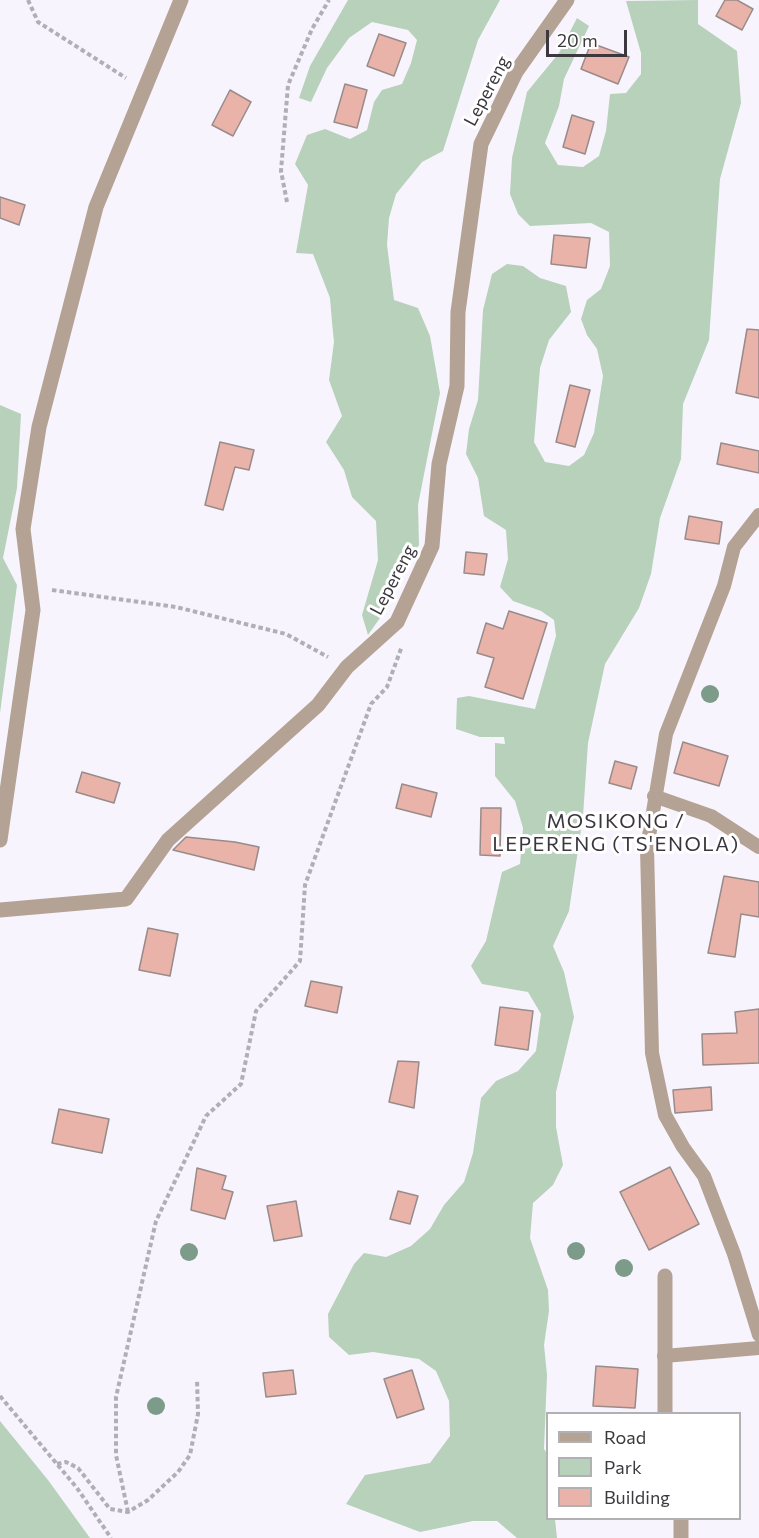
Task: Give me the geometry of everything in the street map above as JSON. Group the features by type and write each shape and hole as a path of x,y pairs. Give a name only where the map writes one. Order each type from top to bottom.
{"street":[{"path":"0,840 33,610 23,529 42,415 96,207 181,0"},
{"name":"Lepereng","path":"0,910 126,899 168,840 318,705 347,667 397,622 432,546 439,464 457,386 458,312 481,144 516,72 567,0"},
{"path":"665,1276 665,1412"},
{"path":"681,1520 681,1538"}],"lane":[{"path":"759,515 734,547 724,586 666,734 647,848 652,1053 665,1115 683,1147 704,1176 734,1254 759,1335"},
{"path":"654,796 711,816 759,847"},
{"path":"664,1356 759,1348"}],"path":[{"path":"28,0 38,22 144,89"},
{"path":"287,202 281,171 288,85 312,29 329,0"},
{"path":"32,588 176,607 286,634 347,667"},
{"path":"128,1512 116,1455 116,1397 156,1221 206,1116 241,1084 255,1011 300,961 305,885 371,704 387,687 398,663 402,647 397,622"},
{"path":"57,1464 66,1462 78,1468 87,1476 103,1504 110,1509 128,1512 148,1500 178,1472 189,1455 198,1414 197,1379"},
{"path":"0,1396 77,1488 111,1538"}],"green space":[{"path":"348,0 500,0 478,40 443,151 422,162 396,194 389,218 387,245 394,300 418,308 430,336 440,393 418,505 419,545 402,572 387,608 368,635 362,615 378,560 376,521 352,497 344,470 326,442 342,416 329,380 334,342 330,298 313,254 296,253 308,185 295,164 307,135 325,129 350,139 367,130 374,102 382,90 402,84 417,40 408,30 372,22 349,38 327,68 311,102 299,98 310,66"},
{"path":"698,0 698,24 737,51 741,103 720,179 709,340 683,404 681,459 660,518 651,574 639,608 605,664 588,743 583,816 569,911 553,946 564,972 574,1017 556,1092 556,1127 563,1165 553,1185 533,1203 530,1238 548,1290 549,1311 544,1345 547,1375 544,1449 546,1452 546,1520 555,1520 557,1538 517,1538 497,1521 473,1521 420,1532 346,1504 365,1475 430,1463 450,1436 449,1401 436,1371 419,1359 373,1352 349,1355 329,1337 328,1314 354,1264 364,1253 386,1257 411,1246 430,1229 444,1205 464,1182 473,1153 481,1098 496,1081 518,1071 536,1051 541,1014 528,992 482,984 471,966 486,941 502,872 520,864 523,828 515,801 495,776 495,743 505,744 504,737 480,737 456,729 457,698 469,696 535,709 556,636 554,620 541,611 513,601 500,587 508,559 506,530 484,516 478,478 466,454 469,429 478,400 483,310 492,274 507,264 523,266 540,278 566,286 571,312 549,340 540,368 534,442 545,462 569,466 584,455 594,433 603,376 597,349 587,335 581,319 587,300 601,289 610,266 609,232 591,223 530,226 518,214 510,194 512,158 527,92 559,53 577,18 589,26 564,79 559,106 545,143 558,165 583,167 599,156 606,131 610,94 626,93 641,74 641,53 626,1"},
{"path":"0,405 21,414 17,488 3,558 17,585 0,713"},
{"path":"0,1421 48,1480 90,1538 0,1538"}],"building":[{"path":"725,0 737,0 753,9 742,30 716,16"},
{"path":"379,34 406,43 394,76 367,66"},
{"path":"591,43 629,57 618,84 581,69"},
{"path":"345,84 367,90 357,128 334,122"},
{"path":"230,90 251,102 233,136 212,125"},
{"path":"572,115 594,122 585,154 563,147"},
{"path":"0,197 25,205 19,225 0,218"},
{"path":"554,235 590,238 586,268 551,264"},
{"path":"747,329 759,330 759,398 736,393"},
{"path":"570,385 590,390 575,447 556,442"},
{"path":"220,442 254,450 249,470 235,467 223,510 205,505"},
{"path":"721,443 759,451 759,473 717,464"},
{"path":"689,516 722,522 719,544 685,539"},
{"path":"466,552 487,554 484,575 464,573"},
{"path":"509,611 547,623 523,699 485,687 494,658 477,653 486,623 503,629"},
{"path":"683,742 728,756 719,786 674,773"},
{"path":"615,761 637,767 631,789 609,783"},
{"path":"82,772 120,783 114,803 76,792"},
{"path":"402,784 437,793 431,817 396,808"},
{"path":"481,808 501,808 500,856 480,855"},
{"path":"186,837 259,847 254,870 173,850"},
{"path":"724,876 759,882 759,917 741,914 735,957 708,953"},
{"path":"148,928 178,934 170,976 139,970"},
{"path":"311,981 342,987 337,1013 305,1006"},
{"path":"500,1007 533,1011 528,1050 495,1045"},
{"path":"759,1009 759,1063 703,1065 702,1034 737,1033 735,1012"},
{"path":"398,1061 419,1062 414,1108 389,1102"},
{"path":"711,1087 712,1110 675,1113 673,1090"},
{"path":"59,1109 109,1119 102,1153 52,1143"},
{"path":"670,1167 699,1224 649,1250 620,1192"},
{"path":"197,1168 226,1176 222,1189 233,1192 225,1219 191,1210"},
{"path":"398,1191 418,1196 410,1224 390,1219"},
{"path":"296,1201 302,1236 274,1241 267,1206"},
{"path":"596,1366 638,1369 635,1408 593,1406"},
{"path":"293,1370 296,1394 266,1397 263,1373"},
{"path":"412,1370 424,1409 397,1418 384,1379"}],"district":[{"name":"MOSIKONG / LEPERENG (TS'ENOLA)","path":"616,832"}]}
